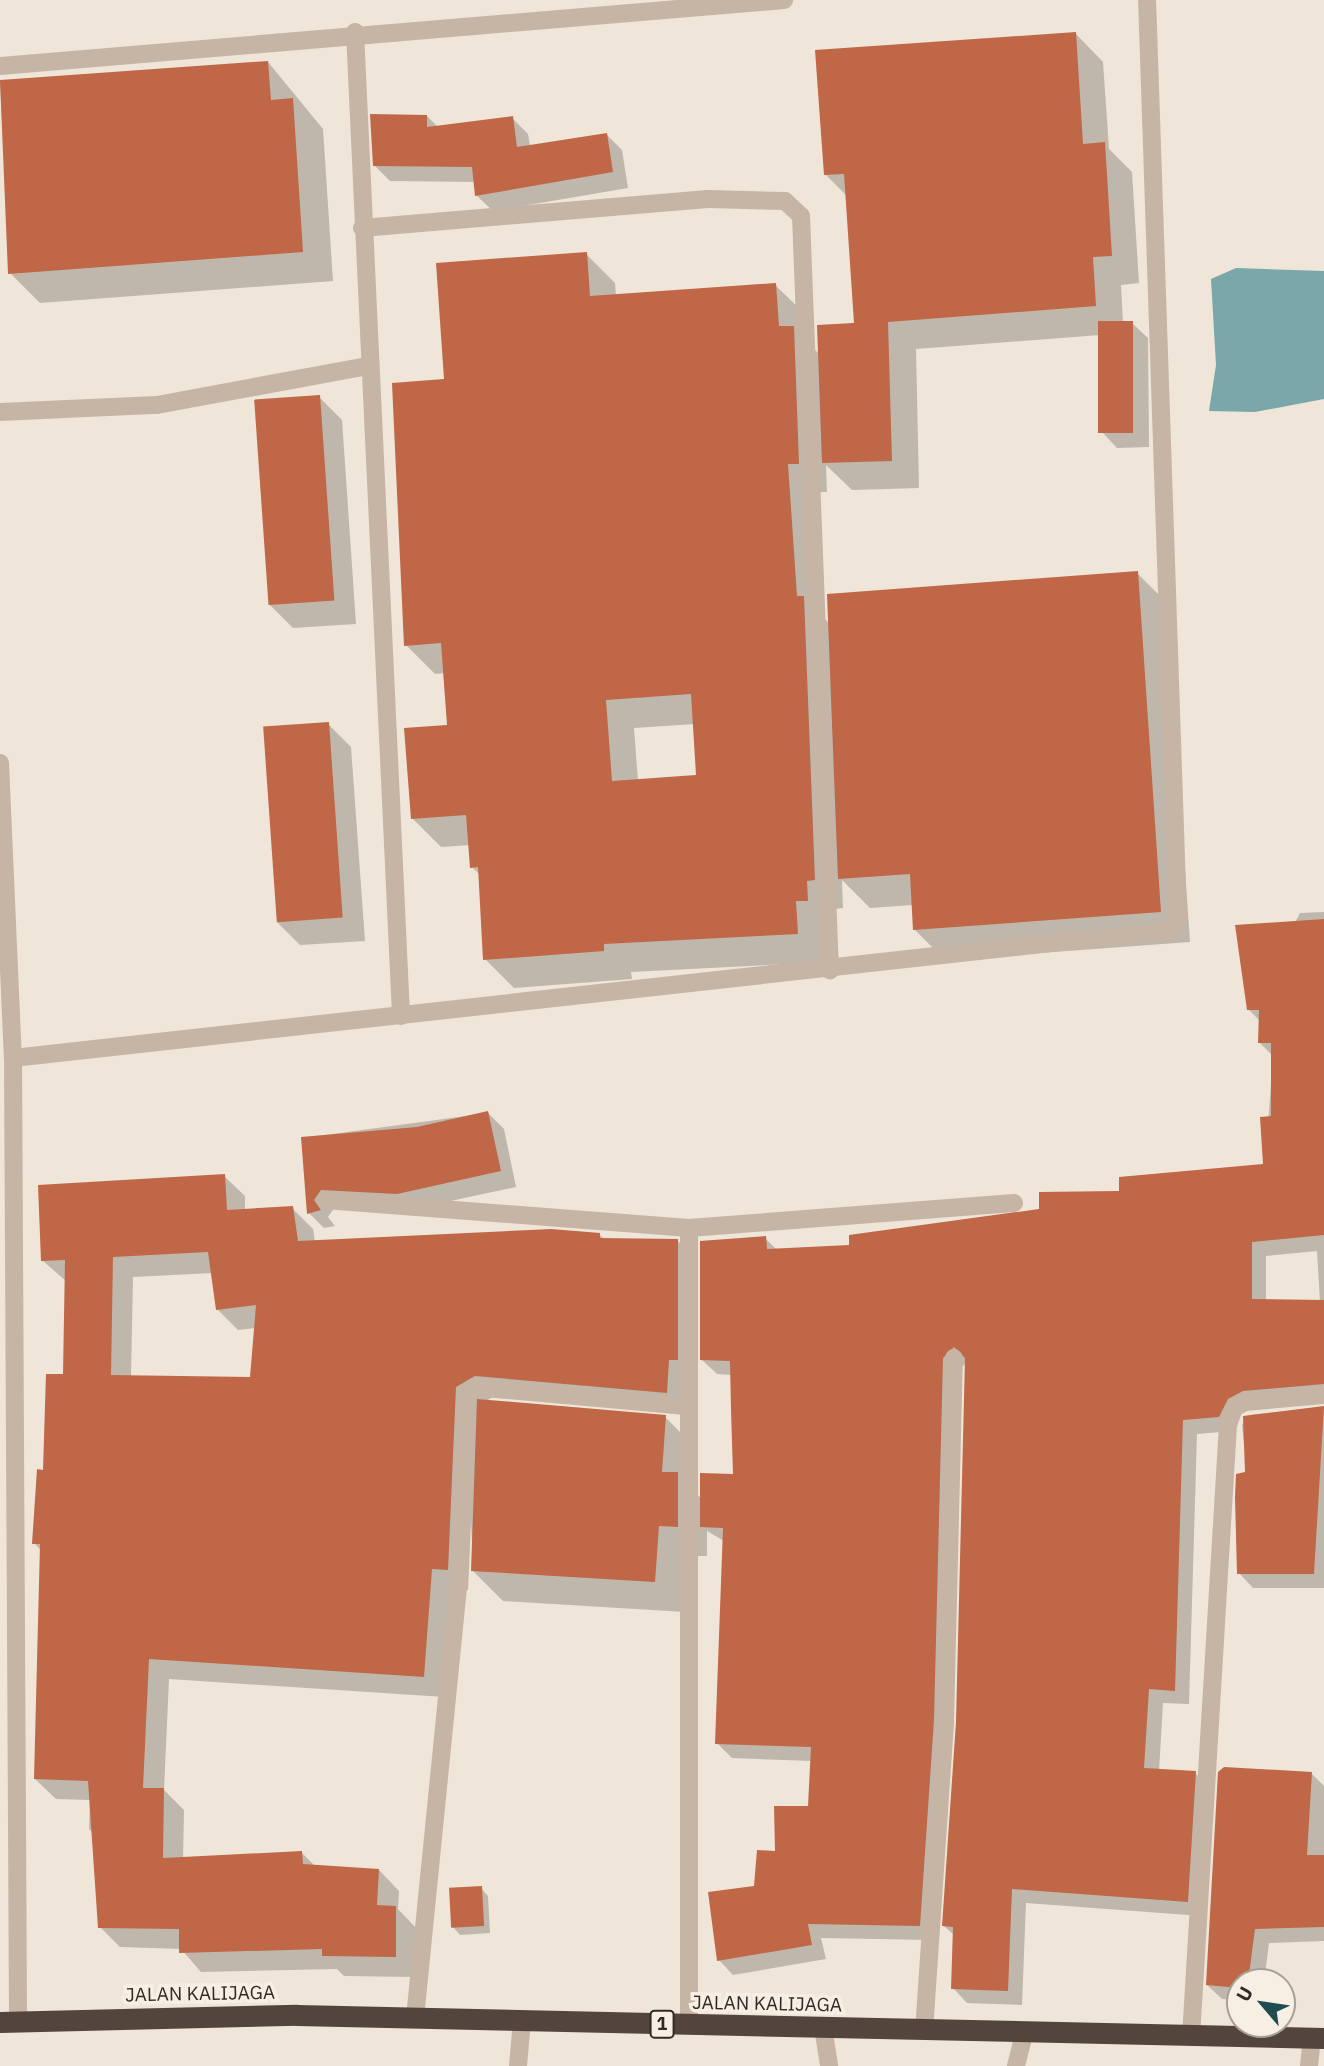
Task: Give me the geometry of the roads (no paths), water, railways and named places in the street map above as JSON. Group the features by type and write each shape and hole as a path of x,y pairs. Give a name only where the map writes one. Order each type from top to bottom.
{"highway":[{"name":"JALAN KALIJAGA","path":"9,2022 415,2018 1191,2038 1318,2038"}],"street":[{"path":"0,66 355,32 784,0"},
{"path":"13,1058 830,970 1169,930 1178,918 1147,0"},
{"path":"355,32 368,366 401,1016"},
{"path":"362,228 708,199 785,201 801,216 830,970"},
{"path":"0,412 157,405 368,366"},
{"path":"0,763 13,1058 5,1242 9,2022"},
{"path":"325,1200 689,1228 1014,1203"},
{"path":"689,1228 689,2025"},
{"path":"925,2031 945,1721 954,1358"},
{"path":"415,2018 460,1565 466,1393 474,1387 689,1406"},
{"path":"1191,2038 1228,1425 1234,1408 1245,1402 1324,1395"},
{"path":"518,2066 522,2020"},
{"path":"823,2027 829,2066"},
{"path":"1016,2066 1024,2033"},
{"path":"1309,2066 1318,2038"}],"water":[{"path":"1236,268 1324,271 1324,399 1255,412 1209,411 1216,365 1211,279"}]}
